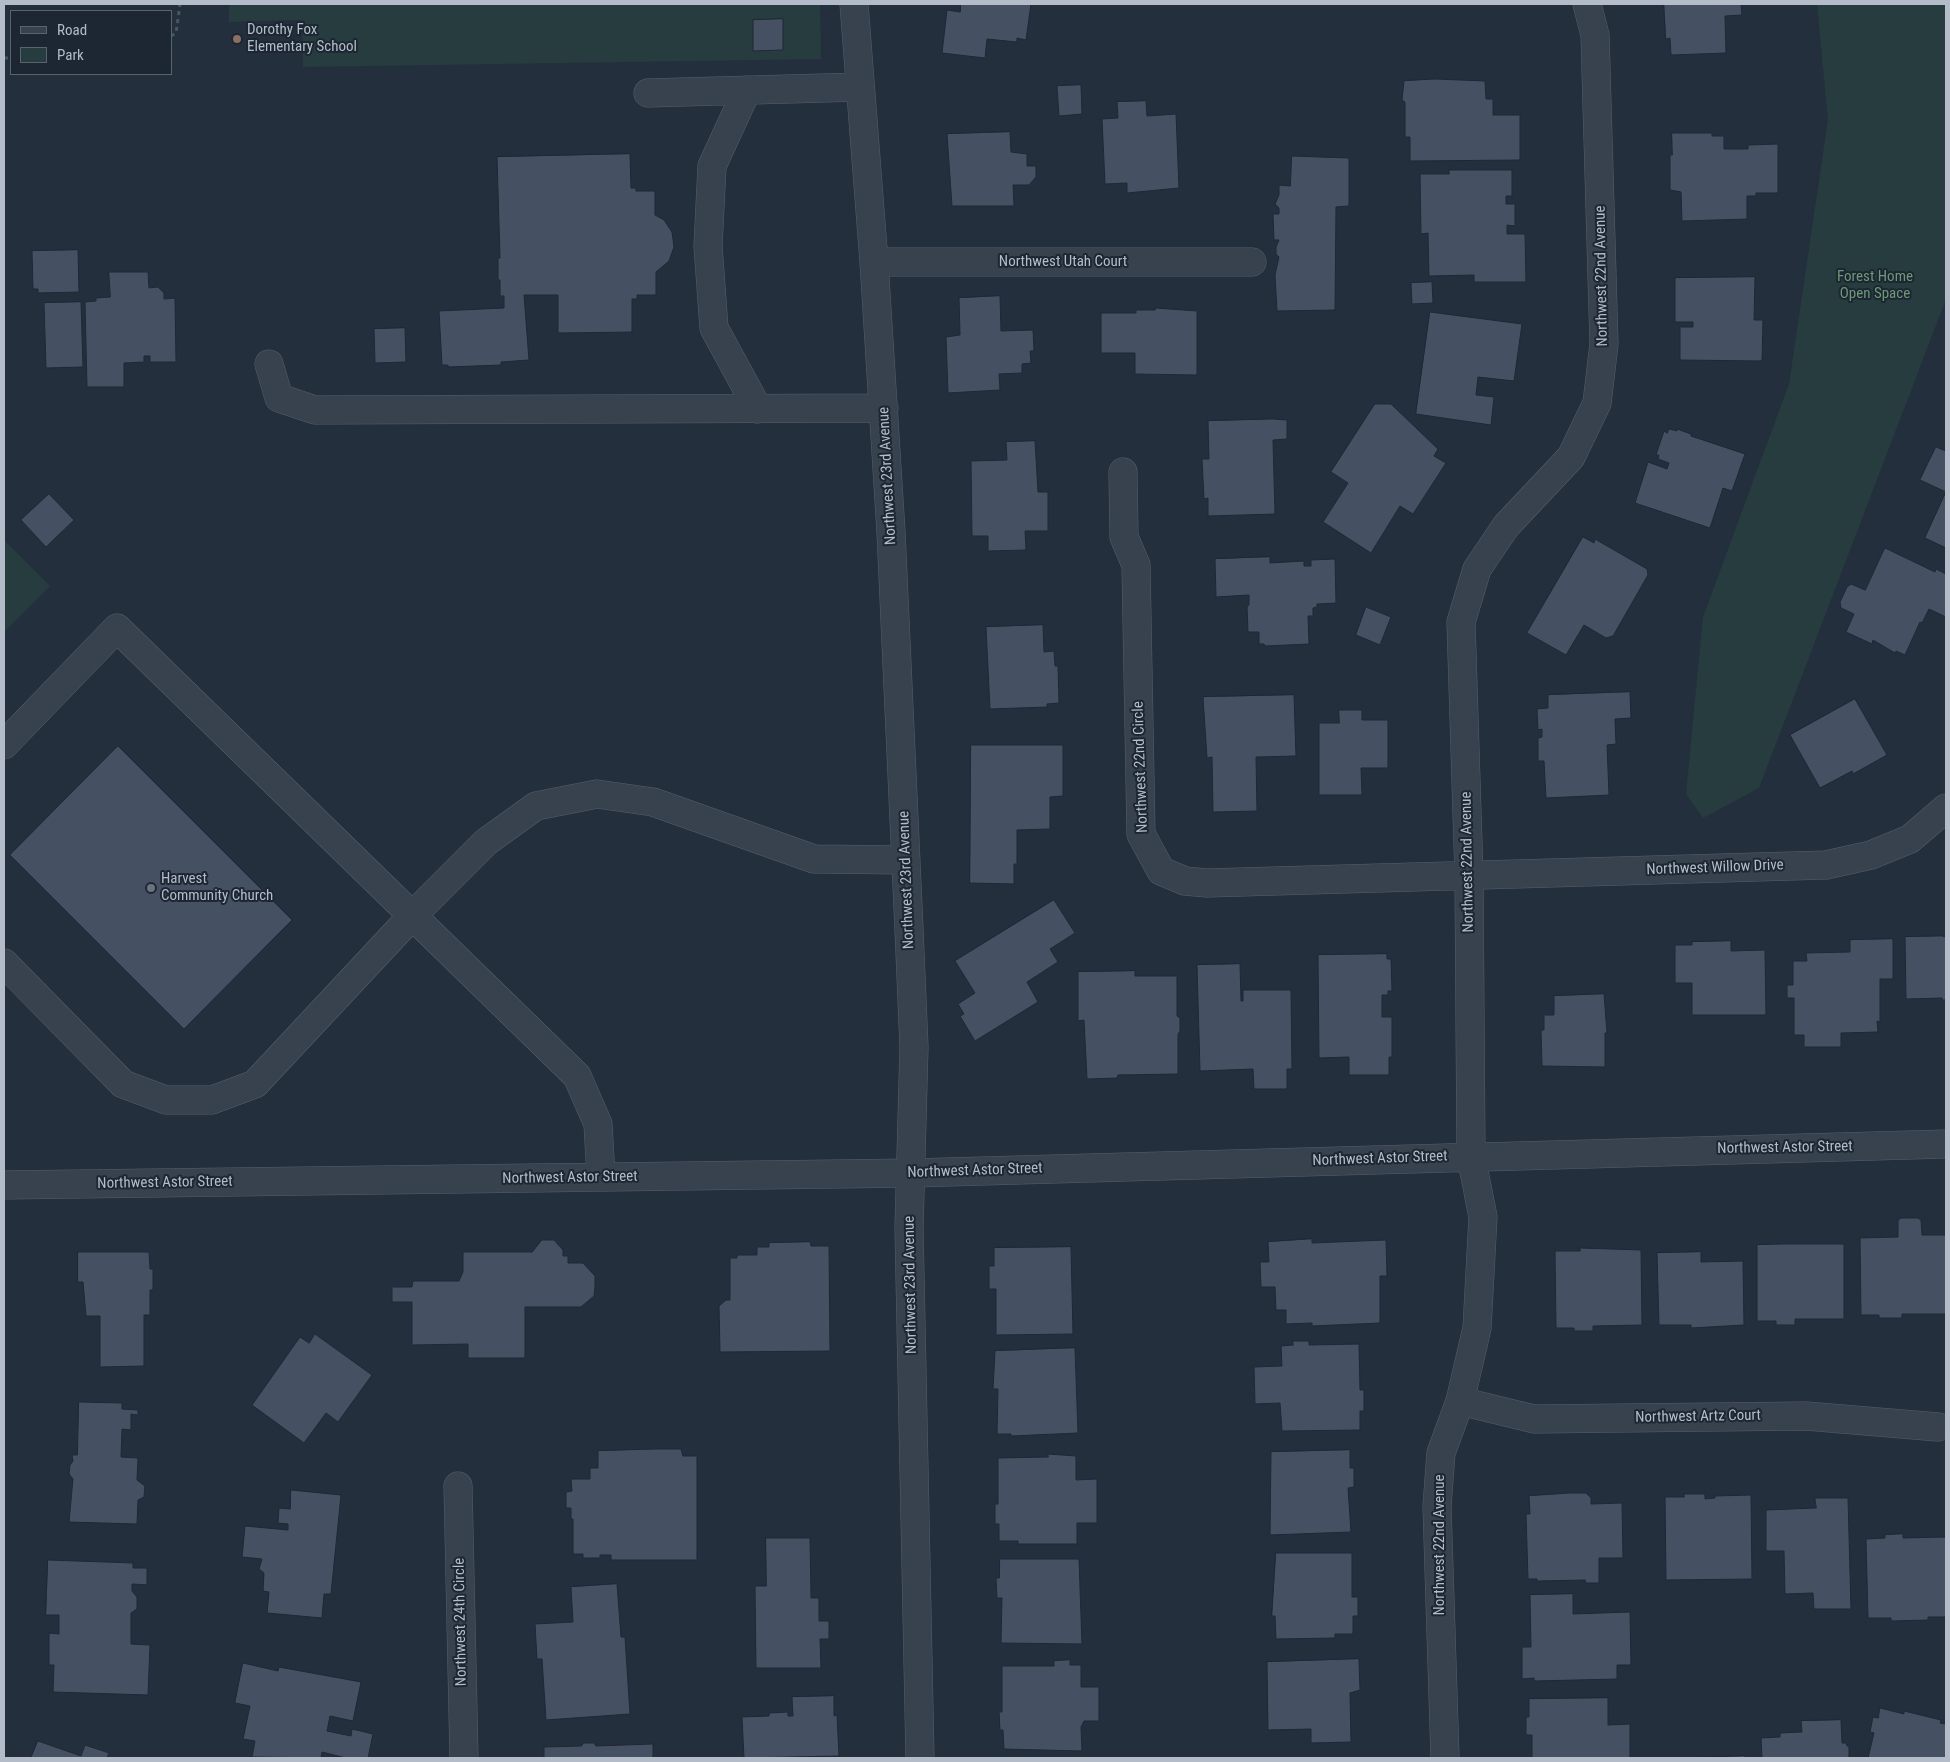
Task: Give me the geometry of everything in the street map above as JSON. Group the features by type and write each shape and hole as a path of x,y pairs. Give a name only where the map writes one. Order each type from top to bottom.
{"street":[{"name":"Northwest 23rd Avenue","path":"854,4 884,408 914,1047 909,1238 920,1758"},
{"name":"Northwest 22nd Avenue","path":"1445,1758 1437,1506 1441,1453 1460,1401 1477,1328 1483,1217 1471,1156 1469,876 1461,622 1477,569 1506,526 1571,457 1596,403 1604,344 1596,36 1587,4"},
{"path":"648,93 859,87"},
{"path":"747,90 712,166 708,246 714,328 758,409"},
{"name":"Northwest Utah Court","path":"874,262 1252,262"},
{"path":"269,364 279,398 315,410 884,408"},
{"name":"Northwest 22nd Circle","path":"1122,472 1124,537 1136,565 1141,834 1161,870 1185,881 1207,883 1469,876"},
{"path":"4,745 117,628 577,1076 598,1124 601,1177"},
{"path":"4,963 123,1084 166,1100 212,1100 255,1084 412,916 486,842 536,806 597,794 652,802 814,859 906,860"},
{"name":"Northwest Willow Drive","path":"1469,876 1826,865 1871,855 1910,839 1946,808"},
{"name":"Northwest Astor Street","path":"4,1186 912,1173 1946,1144"},
{"name":"Northwest Artz Court","path":"1460,1401 1534,1420 1806,1416 1938,1428"},
{"name":"Northwest 24th Circle","path":"458,1486 464,1758"}],"path":[{"path":"172,35 176,33 180,4"}],"green space":[{"path":"229,4 820,4 821,59 303,67 302,20 229,22"},
{"name":"Forest Home Open Space","path":"1817,4 1946,4 1946,299 1759,788 1703,818 1686,794 1703,617 1789,384 1828,120"},
{"path":"4,540 50,586 4,632"}],"building":[{"path":"961,4 1031,4 1026,40 1017,38 1017,42 987,39 985,58 942,53 947,10 960,12"},
{"path":"1664,4 1741,4 1742,15 1725,16 1726,53 1671,55 1670,38 1666,39"},
{"path":"783,19 783,50 753,51 753,20"},
{"path":"1435,79 1485,81 1486,99 1493,99 1493,115 1520,115 1520,160 1410,161 1410,137 1405,137 1405,102 1402,100 1404,81"},
{"path":"1081,85 1082,114 1059,116 1057,86"},
{"path":"1146,101 1147,116 1176,114 1179,188 1127,193 1127,183 1105,184 1102,119 1118,118 1117,102"},
{"path":"1010,132 1011,152 1027,154 1027,166 1036,166 1036,177 1029,185 1013,185 1014,206 952,206 947,134"},
{"path":"1672,133 1712,133 1712,136 1724,136 1724,149 1748,149 1748,145 1778,144 1778,193 1756,193 1756,196 1747,196 1747,219 1682,221 1681,192 1670,190"},
{"path":"630,154 631,188 636,188 636,191 655,191 655,215 664,220 672,232 674,247 669,261 656,272 656,295 637,295 637,299 632,299 632,332 558,333 558,295 524,295 529,360 501,362 501,365 448,367 448,365 442,365 439,311 504,308 504,296 500,296 500,280 498,280 498,258 500,258 497,157"},
{"path":"1292,156 1349,158 1349,206 1336,207 1335,310 1277,311 1275,275 1279,257 1276,254 1276,247 1279,240 1274,240 1273,214 1279,214 1279,208 1275,204 1279,195 1279,185 1290,186"},
{"path":"1449,170 1512,170 1512,196 1506,196 1506,204 1515,204 1515,226 1507,225 1507,234 1525,234 1526,282 1474,282 1474,275 1429,276 1428,233 1421,234 1420,174 1449,174"},
{"path":"78,250 79,292 38,293 38,289 33,289 32,251"},
{"path":"109,272 148,272 149,288 158,287 164,293 164,299 175,298 176,362 150,362 150,356 144,356 144,362 124,363 124,387 87,387 85,302 96,301 96,298 110,297"},
{"path":"1755,277 1754,320 1763,320 1762,361 1680,360 1680,327 1693,327 1693,322 1675,322 1675,278"},
{"path":"1432,282 1433,303 1412,304 1411,283"},
{"path":"1000,296 1001,331 1033,330 1034,351 1030,351 1031,363 1022,364 1022,373 999,374 1000,390 948,393 946,337 960,335 959,298"},
{"path":"81,302 83,367 46,368 44,303"},
{"path":"1155,308 1197,311 1197,375 1135,374 1135,353 1101,353 1101,313 1136,313 1136,310 1155,310"},
{"path":"1430,312 1522,324 1514,381 1478,377 1476,395 1494,397 1491,425 1416,414"},
{"path":"405,328 406,362 375,363 374,329"},
{"path":"1375,404 1391,404 1438,449 1434,456 1446,463 1413,514 1400,506 1371,553 1323,522 1348,483 1331,472"},
{"path":"1287,420 1287,439 1273,440 1275,514 1208,516 1208,498 1204,499 1202,459 1209,459 1208,421"},
{"path":"1669,429 1677,431 1677,429 1691,434 1691,436 1745,454 1732,491 1723,488 1710,528 1635,503 1648,462 1667,469 1669,463 1658,459 1659,455 1656,455 1664,431 1667,433"},
{"path":"1035,441 1038,492 1048,492 1048,531 1025,531 1026,550 988,551 988,536 972,536 971,461 1007,460 1006,442"},
{"path":"1936,447 1946,451 1946,492 1920,480"},
{"path":"1946,492 1946,548 1925,538"},
{"path":"49,494 74,520 46,547 21,520"},
{"path":"1583,537 1594,543 1595,539 1647,569 1648,575 1613,636 1606,638 1584,625 1566,655 1527,633"},
{"path":"1885,548 1935,572 1936,569 1946,574 1946,617 1929,609 1922,623 1920,622 1905,655 1896,651 1895,653 1873,640 1872,644 1846,632 1854,614 1841,608 1840,602 1847,587 1851,584 1865,590"},
{"path":"1270,557 1270,563 1304,561 1304,566 1311,566 1311,560 1335,559 1336,603 1317,604 1317,607 1313,608 1313,616 1308,616 1309,644 1265,646 1264,644 1259,644 1259,632 1248,632 1247,606 1249,605 1249,595 1216,597 1215,559"},
{"path":"1366,607 1391,617 1380,645 1356,635"},
{"path":"1043,625 1044,652 1054,651 1055,666 1058,666 1059,703 1047,704 1047,707 990,709 986,627"},
{"path":"1630,692 1631,718 1615,719 1616,744 1607,745 1609,795 1546,798 1544,761 1538,761 1538,738 1542,737 1542,729 1538,730 1537,709 1548,708 1548,695"},
{"path":"1294,695 1296,756 1256,757 1257,811 1213,812 1212,757 1207,758 1203,697"},
{"path":"1855,699 1887,755 1853,774 1852,771 1820,788 1790,735"},
{"path":"1339,710 1362,710 1362,720 1388,720 1388,768 1361,768 1362,795 1319,795 1319,723 1339,723"},
{"path":"971,745 1063,745 1063,796 1050,797 1050,829 1017,830 1017,864 1014,864 1014,884 970,883"},
{"name":"Harvest Community Church","path":"118,746 292,920 184,1029 10,855"},
{"path":"1054,900 1075,933 1050,949 1058,962 1027,982 1038,1002 975,1041 960,1016 964,1014 958,1004 975,993 955,961"},
{"path":"1905,937 1946,937 1946,1000 1942,1000 1942,998 1906,999"},
{"path":"1893,939 1893,979 1880,979 1880,1022 1877,1021 1878,1032 1841,1033 1841,1047 1804,1047 1804,1035 1794,1035 1794,998 1787,998 1787,985 1793,985 1793,961 1807,961 1806,953 1850,952 1850,940"},
{"path":"1731,941 1731,951 1765,950 1766,1015 1692,1015 1692,983 1675,983 1675,945 1692,945 1692,942"},
{"path":"1387,954 1387,959 1391,959 1392,991 1388,991 1388,995 1382,995 1382,1017 1392,1017 1392,1057 1389,1057 1389,1075 1349,1075 1349,1057 1319,1058 1318,955"},
{"path":"1240,964 1241,1001 1243,1001 1243,990 1291,990 1292,1069 1287,1069 1287,1089 1254,1089 1253,1069 1200,1071 1197,965"},
{"path":"1135,971 1135,976 1177,976 1177,1016 1180,1018 1178,1074 1118,1075 1117,1078 1087,1079 1084,1020 1078,1021 1078,972"},
{"path":"1604,994 1607,1033 1605,1033 1605,1067 1542,1066 1541,1030 1544,1030 1544,1015 1554,1015 1554,996"},
{"path":"1901,1218 1918,1218 1921,1220 1922,1235 1946,1235 1946,1314 1902,1314 1902,1318 1879,1318 1879,1315 1861,1315 1860,1238 1898,1237 1898,1221"},
{"path":"1312,1239 1312,1243 1386,1240 1387,1276 1380,1276 1380,1323 1312,1326 1312,1323 1286,1324 1286,1310 1276,1310 1275,1287 1261,1287 1260,1262 1269,1262 1268,1242"},
{"path":"542,1240 554,1240 563,1250 563,1256 568,1256 568,1263 583,1263 595,1276 594,1296 581,1307 525,1307 525,1358 468,1358 468,1344 412,1345 412,1302 392,1302 392,1287 412,1287 413,1281 459,1281 463,1272 463,1252 532,1252"},
{"path":"810,1242 811,1246 829,1246 830,1351 720,1352 719,1306 726,1300 730,1300 730,1258 737,1258 737,1255 757,1255 757,1247 769,1247 769,1243"},
{"path":"1844,1244 1844,1319 1795,1319 1795,1325 1776,1325 1776,1321 1757,1321 1757,1245"},
{"path":"1071,1247 1073,1334 996,1335 996,1289 989,1289 989,1266 994,1266 994,1248"},
{"path":"1580,1248 1641,1250 1642,1325 1593,1326 1593,1331 1574,1331 1574,1328 1556,1328 1555,1251 1580,1251"},
{"path":"78,1252 149,1252 150,1269 153,1269 153,1290 150,1290 150,1315 144,1315 144,1366 100,1367 100,1316 86,1316 83,1282 78,1282"},
{"path":"1701,1252 1701,1262 1743,1261 1744,1325 1691,1328 1691,1325 1659,1325 1657,1253"},
{"path":"315,1334 372,1375 338,1422 326,1413 304,1443 252,1405 300,1337 309,1343"},
{"path":"1293,1341 1309,1341 1309,1345 1359,1344 1360,1390 1364,1390 1364,1411 1360,1411 1360,1430 1282,1431 1280,1403 1255,1404 1254,1367 1282,1366 1281,1346 1293,1345"},
{"path":"1075,1348 1078,1433 1011,1436 1011,1434 997,1434 998,1389 993,1389 995,1351"},
{"path":"79,1402 122,1403 122,1409 138,1410 138,1415 131,1414 131,1430 122,1429 121,1457 138,1458 137,1480 145,1486 144,1497 138,1500 137,1524 69,1522 73,1479 69,1474 70,1465 73,1461 72,1455 77,1455"},
{"path":"681,1449 683,1456 697,1456 697,1560 611,1560 611,1555 600,1555 600,1558 583,1558 583,1554 573,1554 573,1519 571,1519 571,1508 566,1508 566,1492 572,1491 571,1479 590,1479 590,1468 598,1468 598,1451"},
{"path":"1350,1450 1350,1468 1354,1468 1354,1487 1348,1488 1351,1532 1270,1535 1271,1452"},
{"path":"1048,1454 1076,1456 1076,1480 1097,1479 1097,1523 1077,1523 1077,1544 1018,1544 1018,1541 999,1541 999,1524 995,1524 995,1504 998,1504 998,1458 1048,1457"},
{"path":"291,1490 341,1495 331,1594 324,1594 322,1618 267,1613 269,1592 263,1591 264,1573 259,1569 262,1559 242,1557 245,1526 288,1530 288,1524 278,1523 279,1508 290,1509"},
{"path":"1586,1493 1591,1498 1591,1504 1622,1503 1623,1558 1599,1558 1599,1583 1586,1583 1585,1580 1537,1581 1537,1579 1528,1579 1526,1514 1530,1514 1529,1496"},
{"path":"1684,1494 1705,1494 1705,1499 1715,1498 1715,1496 1751,1495 1752,1579 1666,1580 1665,1497 1684,1497"},
{"path":"1815,1498 1848,1498 1851,1609 1814,1609 1813,1593 1785,1594 1784,1551 1766,1551 1766,1510 1816,1508"},
{"path":"1903,1534 1903,1538 1946,1537 1946,1617 1928,1617 1928,1620 1891,1621 1891,1618 1868,1618 1866,1539 1885,1538 1885,1535"},
{"path":"766,1538 810,1538 811,1598 819,1598 819,1621 829,1621 829,1639 820,1639 821,1668 756,1668 755,1586 766,1586"},
{"path":"1276,1553 1352,1553 1352,1597 1358,1597 1358,1616 1353,1616 1353,1634 1335,1634 1335,1638 1276,1639 1275,1616 1272,1616"},
{"path":"1000,1559 1079,1559 1082,1644 1001,1643 1002,1598 997,1598 996,1578 999,1578"},
{"path":"48,1560 133,1563 133,1568 147,1568 147,1585 132,1584 132,1591 137,1597 137,1609 131,1613 131,1644 150,1645 148,1695 53,1692 54,1665 49,1665 49,1633 59,1634 59,1615 46,1615"},
{"path":"617,1584 621,1637 625,1637 630,1714 546,1720 542,1659 537,1659 535,1624 573,1622 571,1587"},
{"path":"1573,1594 1573,1614 1630,1612 1631,1665 1617,1665 1617,1679 1534,1681 1534,1678 1522,1679 1522,1647 1531,1647 1530,1595"},
{"path":"1359,1659 1360,1690 1350,1693 1351,1742 1311,1743 1311,1729 1268,1730 1267,1662"},
{"path":"1070,1660 1070,1665 1081,1665 1081,1687 1099,1687 1099,1721 1084,1721 1081,1727 1082,1751 1004,1749 1003,1730 1000,1730 999,1712 1002,1712 1002,1666 1054,1666 1054,1661"},
{"path":"243,1663 278,1671 279,1667 361,1682 353,1721 330,1716 327,1731 351,1736 352,1729 373,1734 368,1758 346,1758 322,1752 321,1758 252,1757 255,1741 243,1739 250,1706 235,1703"},
{"path":"834,1696 834,1716 837,1715 839,1756 744,1758 742,1717 769,1716 769,1713 788,1712 788,1716 793,1716 792,1697"},
{"path":"1608,1698 1608,1725 1630,1724 1630,1758 1532,1758 1532,1735 1526,1735 1529,1699"},
{"path":"1880,1708 1904,1714 1904,1711 1941,1720 1940,1723 1946,1724 1946,1758 1868,1758 1874,1733 1870,1732 1873,1717 1878,1718"},
{"path":"1841,1720 1842,1743 1846,1743 1849,1746 1849,1758 1762,1758 1761,1738 1780,1737 1780,1733 1802,1732 1801,1721"},
{"path":"38,1741 81,1756 85,1745 109,1753 107,1758 31,1758"},
{"path":"584,1743 594,1743 596,1746 653,1744 653,1758 544,1758 544,1747 581,1746"},
{"path":"1745,1756 1745,1758 1681,1758"}],"place":[{"name":"Dorothy Fox Elementary School","path":"237,39"},
{"name":"Harvest Community Church","path":"151,888"}]}
